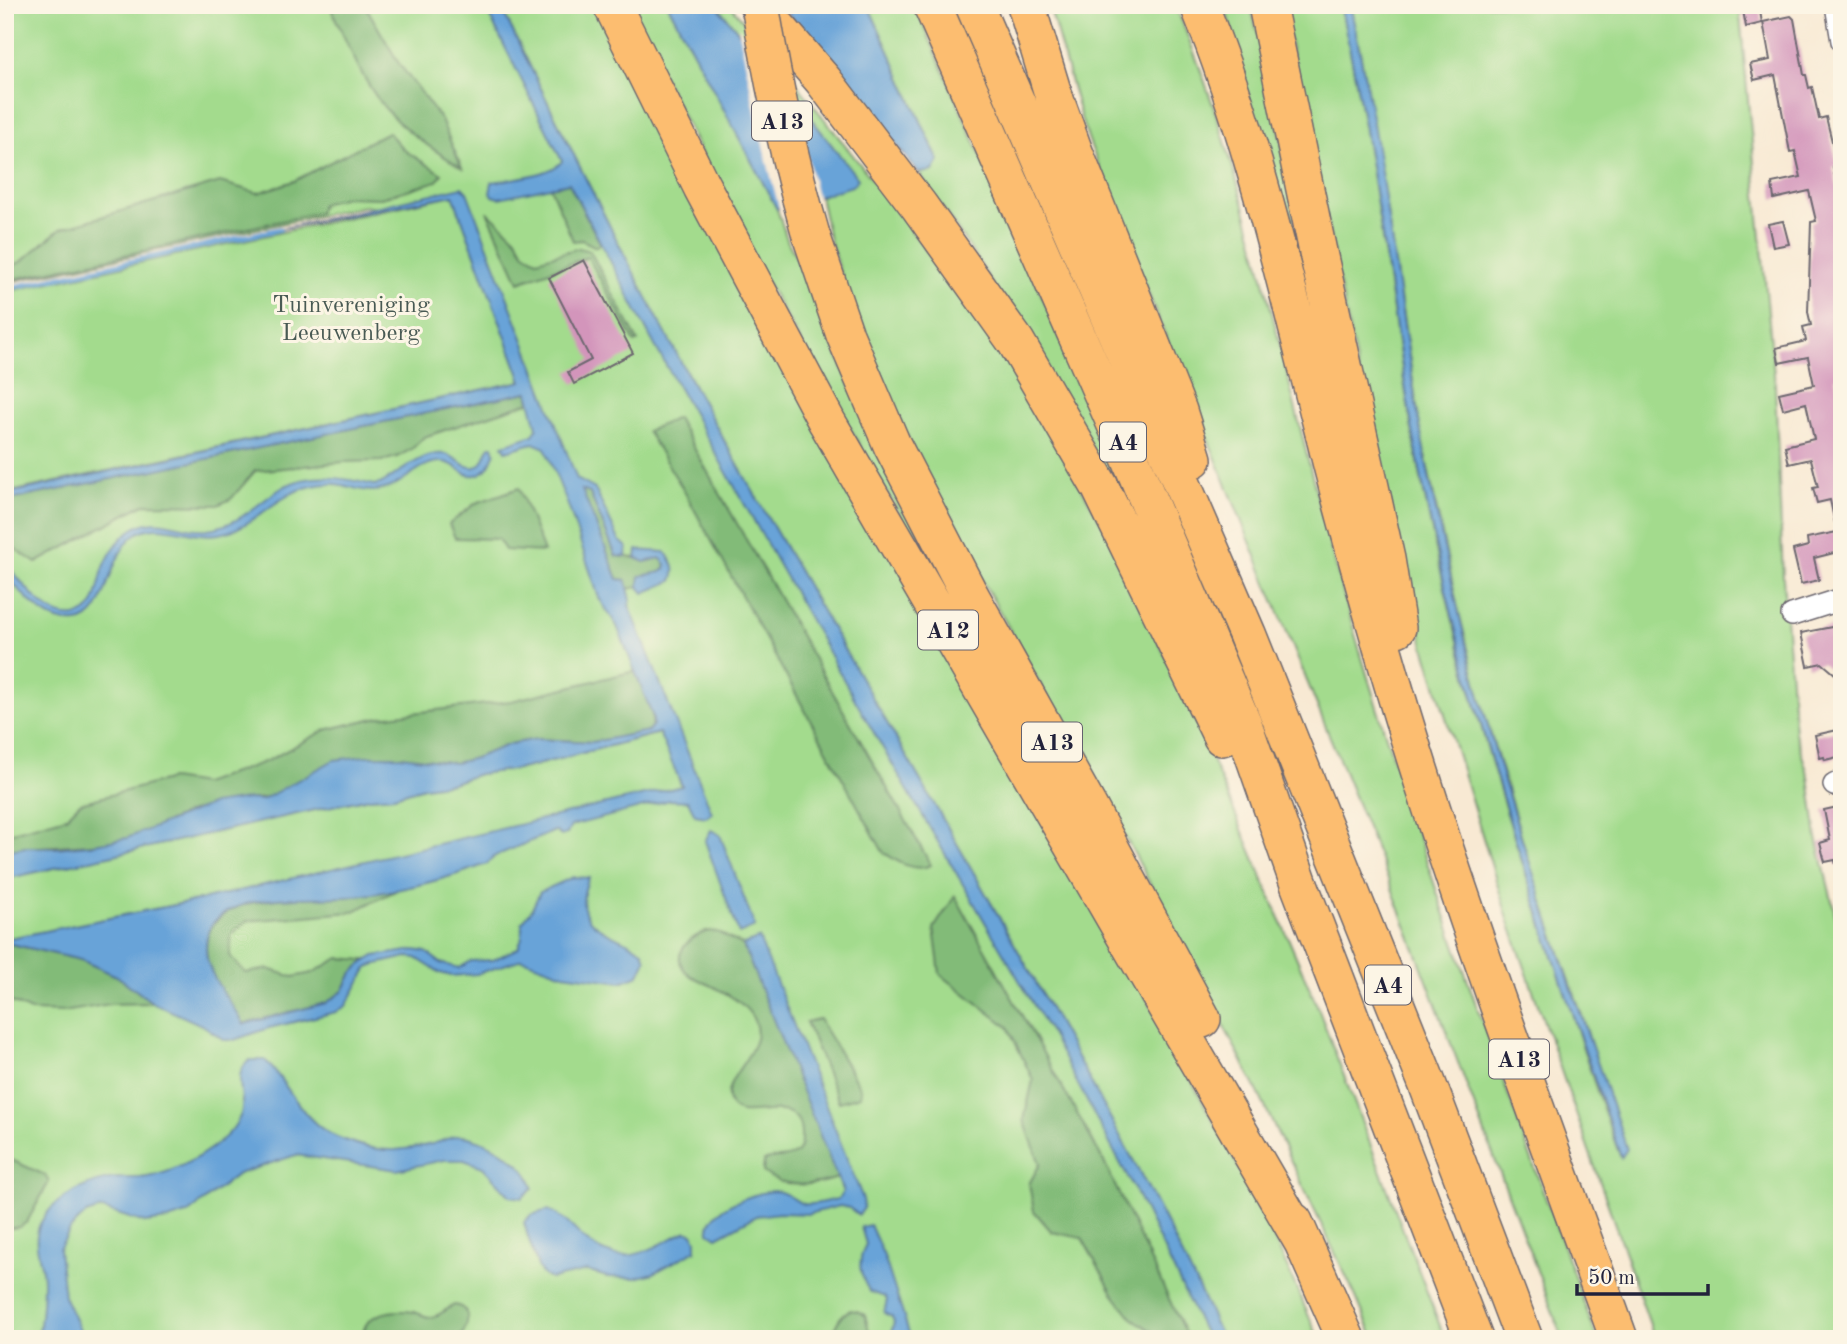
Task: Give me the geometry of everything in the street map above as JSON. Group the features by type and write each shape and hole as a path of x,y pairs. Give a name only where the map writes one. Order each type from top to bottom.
{"highway":[{"name":"A12","path":"612,5 702,187 827,422 1304,1244"},
{"name":"A13","path":"759,5 775,94 811,235 845,335 892,445 967,590 1089,808 1211,1037 1346,1339"},
{"path":"759,5 823,80 1016,342 1100,487 1205,699 1248,795 1299,884"},
{"name":"A4","path":"932,5 1117,427 1243,724 1299,884 1474,1339"},
{"name":"A4","path":"974,5 1247,634 1427,1083 1524,1339"},
{"name":"A4","path":"1026,5 1074,152 1178,411 1247,634"},
{"name":"A13","path":"1199,5 1226,74 1265,199 1357,558 1423,778 1619,1339"},
{"name":"A13","path":"1267,5 1386,559 1423,778"}],"street":[{"path":"1836,5 1842,41"},
{"path":"1792,615 1842,599"}],"green space":[{"path":"5,5 493,5 666,346 1018,962 1215,1339 5,1339 5,942 229,898 691,788 667,730 5,873 5,499 533,384 461,192 382,207 365,206 5,283"},
{"path":"329,5 365,5 398,62 441,120 462,168 407,130 381,103 356,63"},
{"path":"500,5 597,5 1262,1211 1319,1339 1222,1339 1160,1210 1046,1001 678,357 587,182"},
{"path":"628,5 668,5 777,209 788,242 802,269 870,434 989,670 752,257"},
{"path":"716,5 730,5 792,78 900,215 1010,365 1104,527 1190,708 1318,1008 1445,1339 1374,1339 1256,1088 1134,853 926,479 851,309 827,230 820,196 852,186 857,178 802,107"},
{"path":"868,5 915,5 1168,585 982,266 919,173 933,171 939,161"},
{"path":"1049,5 1175,5 1203,76 1249,222 1323,519 1400,782 1463,968 1597,1339 1563,1339 1391,886 1137,266 1083,125"},
{"path":"1225,5 1250,5 1273,90 1314,343 1252,116"},
{"path":"1282,5 1340,5 1362,113 1414,441 1458,640 1514,836 1595,1087 1621,1158 1586,1027 1531,868 1481,701 1457,604 1422,440 1387,211 1350,5 1739,5 1775,385 1783,578 1795,733 1809,777 1817,838 1842,943 1842,1339 1655,1339 1508,919 1424,646 1360,381"},
{"path":"388,132 404,150 442,174 437,181 381,198 345,197 322,204 318,213 5,281 5,268 21,262 60,229 220,182 258,193 294,181"},
{"path":"569,183 600,243 596,247 582,240 573,241 550,187"},
{"name":"Tuinvereniging Leeuwenberg","path":"453,195 522,381 5,493 5,292"},
{"path":"487,211 517,239 524,252 537,260 579,248 590,251 638,341 635,343 588,257 519,282"},
{"path":"528,392 530,402 424,437 412,449 397,457 382,461 255,471 231,499 218,505 144,504 36,563 5,542 5,501"},
{"path":"677,418 931,865 912,867 883,852 683,489 647,431"},
{"path":"519,488 544,552 505,550 498,539 455,538 449,524 476,503"},
{"path":"581,489 590,493 616,556 645,562 660,558 666,564 665,569 640,576 639,587 627,589 626,580 618,579"},
{"path":"635,671 651,710 652,725 649,731 593,742 537,739 510,744 455,763 401,756 264,798 197,810 127,838 97,844 5,851 5,834 66,817 80,803 171,779 203,784 267,761 325,730 379,717 511,701"},
{"path":"660,733 682,787 209,898 5,939 5,879 369,798 394,796 479,774 525,768"},
{"path":"397,890 352,912 247,921 231,935 230,957 246,973 269,969 293,977 312,973 339,958 366,960 351,975 343,991 326,1003 243,1024 214,980 208,964 207,940 215,923 230,911 249,903"},
{"path":"955,896 1102,1158 1188,1339 1164,1339 1132,1318 1114,1295 1082,1238 1052,1232 1034,1211 1029,1184 1040,1164 1024,1120 1033,1080 1008,1027 940,974 934,928"},
{"path":"708,931 717,932 743,945 838,1178 799,1184 780,1181 763,1172 764,1161 788,1157 798,1151 801,1142 799,1123 792,1115 782,1111 744,1112 735,1110 729,1102 730,1086 754,1045 756,1027 745,1007 724,992 691,976 680,962 682,949 693,938"},
{"path":"11,944 81,960 117,976 153,1003 110,1004 64,1012 30,1011 12,1002 5,1003 5,945"},
{"path":"819,1019 861,1089 860,1096 839,1102 806,1022"},
{"path":"5,1157 45,1175 49,1182 27,1222 19,1227 5,1229"},
{"path":"455,1305 467,1314 467,1324 459,1339 363,1339 367,1323 380,1314 406,1311 434,1317"},
{"path":"850,1310 865,1315 871,1339 834,1339 838,1322"}],"water":[{"path":"484,5 500,5 587,182 678,357 1046,1001 1160,1210 1222,1339 1207,1339 1140,1200 1052,1036 867,721 654,344 569,183 499,198 490,193 492,182 550,170 562,161"},
{"path":"668,5 716,5 802,107 858,179 852,186 777,209"},
{"path":"781,5 868,5 939,161 933,171 919,173"},
{"path":"1340,5 1350,5 1361,59 1426,458 1442,540 1473,670 1512,809 1627,1149 1621,1158 1518,846 1450,609 1419,464 1366,136"},
{"path":"462,187 467,192 577,479 595,489 619,540 627,547 626,557 616,556 590,493 582,490 618,579 626,580 631,600 629,605 712,813 706,817 695,815 688,801 670,800 571,826 567,834 561,836 555,831 495,856 487,864 417,885 364,895 281,899 245,904 216,920 208,933 206,946 207,958 216,981 244,1024 326,1003 343,991 359,966 374,956 415,950 426,952 441,963 459,968 471,961 493,960 518,948 522,938 522,923 540,892 573,877 589,878 584,895 584,908 588,918 606,932 643,951 646,960 639,975 621,982 563,974 522,959 477,974 451,976 440,973 416,958 407,957 373,965 367,969 346,1006 336,1012 269,1028 234,1040 224,1040 204,1026 153,1003 117,976 81,960 11,944 5,945 5,939 209,898 682,786 659,733 525,768 479,774 394,796 369,798 5,879 5,851 25,847 89,845 127,838 213,804 247,799 262,800 334,760 365,756 401,756 455,763 510,744 537,739 593,742 648,731 653,725 653,717 617,626 599,598 569,508 545,448 533,443 506,451 503,445 533,435 537,428 528,392 5,501 5,494 522,381 453,195 280,229"},
{"path":"490,446 493,446 495,452 490,463 483,472 476,475 467,474 452,464 434,463 381,490 369,491 334,484 315,485 299,490 248,523 219,534 198,534 165,528 145,530 136,534 126,544 118,557 96,610 88,618 77,622 66,622 45,614 5,575 5,564 36,598 54,612 64,616 83,614 92,605 111,553 130,531 139,525 158,522 197,529 219,527 240,518 275,492 295,482 329,478 380,484 420,460 436,454 449,455 467,466 475,467 483,461"},
{"path":"637,550 665,552 674,566 672,581 644,593 639,587 640,576 661,572 666,564 660,558 645,562 636,558"},
{"path":"711,830 720,835 755,927 739,934 705,841"},
{"path":"759,938 863,1199 864,1208 859,1215 840,1206 808,1214 779,1213 756,1216 717,1237 709,1232 710,1223 715,1216 734,1203 756,1194 775,1191 801,1203 813,1204 838,1199 843,1192 743,945"},
{"path":"250,1060 265,1060 314,1123 337,1137 388,1150 423,1146 458,1136 480,1140 515,1161 530,1179 533,1188 522,1198 510,1196 483,1167 464,1160 444,1160 397,1170 296,1155 238,1174 187,1214 168,1220 145,1223 102,1209 86,1214 71,1228 59,1249 64,1296 84,1339 37,1339 41,1319 43,1274 37,1239 45,1215 61,1200 89,1185 109,1179 147,1177 166,1172 194,1159 218,1143 231,1130 241,1114 241,1072"},
{"path":"548,1210 562,1218 596,1248 609,1254 634,1255 686,1231 693,1233 696,1250 654,1273 635,1278 607,1277 587,1271 551,1279 539,1269 524,1222 531,1215"},
{"path":"870,1225 884,1256 911,1339 897,1339 891,1334 894,1322 892,1317 884,1313 887,1300 870,1292 863,1280 860,1263 866,1244 861,1227"}],"pier":[{"path":"738,26 791,89 818,200 780,212 758,126"}],"building":[{"path":"1742,5 1759,5 1762,23 1746,27"},
{"path":"1791,16 1794,19 1804,75 1809,88 1812,87 1819,119 1826,117 1838,166 1833,167 1842,208 1842,324 1835,326 1842,353 1838,354 1842,376 1835,377 1842,407 1838,408 1842,430 1838,431 1842,454 1842,527 1836,528 1830,500 1817,503 1813,488 1818,487 1811,459 1789,464 1785,446 1814,439 1806,403 1783,409 1779,393 1814,385 1808,357 1779,363 1776,348 1806,341 1803,327 1811,325 1808,312 1811,222 1816,221 1809,191 1774,199 1772,183 1801,177 1795,151 1790,152 1775,75 1754,80 1750,64 1770,60 1763,22"},
{"path":"1783,221 1789,244 1773,247 1768,224"},
{"path":"584,260 633,353 574,384 568,372 591,360 549,278"},
{"path":"1842,531 1842,551 1814,558 1819,580 1801,584 1793,550 1808,546 1807,538"},
{"path":"1842,625 1842,680 1822,663 1808,666 1801,633"},
{"path":"1842,729 1842,756 1825,760 1824,757 1820,758 1815,735"},
{"path":"1842,806 1842,864 1836,865 1835,860 1825,862 1820,843 1830,840 1824,810"}],"waterway":[{"path":"5,289 280,229"}]}
